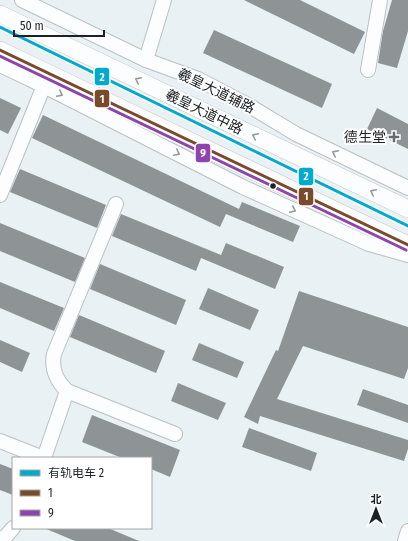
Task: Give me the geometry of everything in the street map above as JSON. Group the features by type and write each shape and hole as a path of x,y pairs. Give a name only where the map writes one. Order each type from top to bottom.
{"main road":[{"name":"羲皇大道中路","path":"0,14 408,209"},
{"path":"0,50 47,80 408,245"}],"street":[{"name":"羲皇大道辅路","path":"22,0 146,60 198,79 248,105 296,134 408,188"},
{"path":"146,60 164,0"},
{"path":"368,70 380,0"},
{"path":"0,65 47,80 243,187 369,244 408,255"},
{"path":"0,195 47,80"},
{"path":"116,204 54,354 54,373 57,380 67,391 175,434"},
{"path":"43,457 67,391"},
{"path":"0,441 40,457"},
{"path":"0,540 12,529"},
{"path":"405,541 408,531"}],"building":[{"path":"244,0 300,0 365,32 354,54"},
{"path":"392,0 408,0 408,31 397,68 378,63 383,31"},
{"path":"214,30 332,84 322,108 203,53"},
{"path":"0,98 21,108 8,134 0,130"},
{"path":"377,108 408,124 408,149 367,129"},
{"path":"43,115 239,209 242,202 300,226 293,242 226,214 220,227 32,138"},
{"path":"20,169 106,205 97,228 10,192"},
{"path":"121,214 221,255 226,243 284,267 275,289 201,258 196,271 112,236"},
{"path":"0,223 85,258 75,282 0,251"},
{"path":"100,264 186,300 176,325 90,289"},
{"path":"0,282 64,308 54,331 0,308"},
{"path":"208,288 259,310 250,330 199,309"},
{"path":"299,291 408,327 408,368 404,379 303,346 277,399 408,440 408,449 404,461 260,416 258,424 244,417 276,350 278,351"},
{"path":"79,315 165,351 156,373 70,337"},
{"path":"0,340 30,353 22,372 0,362"},
{"path":"199,343 244,362 237,378 192,360"},
{"path":"178,383 226,403 218,420 171,401"},
{"path":"363,389 408,405 408,423 357,405"},
{"path":"92,415 180,450 170,477 152,469 152,457 120,457 82,442"},
{"path":"249,428 317,453 311,471 242,447"},
{"path":"0,464 12,469 12,495 0,490"},
{"path":"46,529 110,529 139,541 75,541"}],"tram line":[{"name":"2","path":"0,27 408,226"}],"transit line":[{"name":"1","path":"0,50 408,245"},
{"name":"9","path":"0,56 406,250"}],"place":[{"name":"德生堂","path":"394,137"}]}
